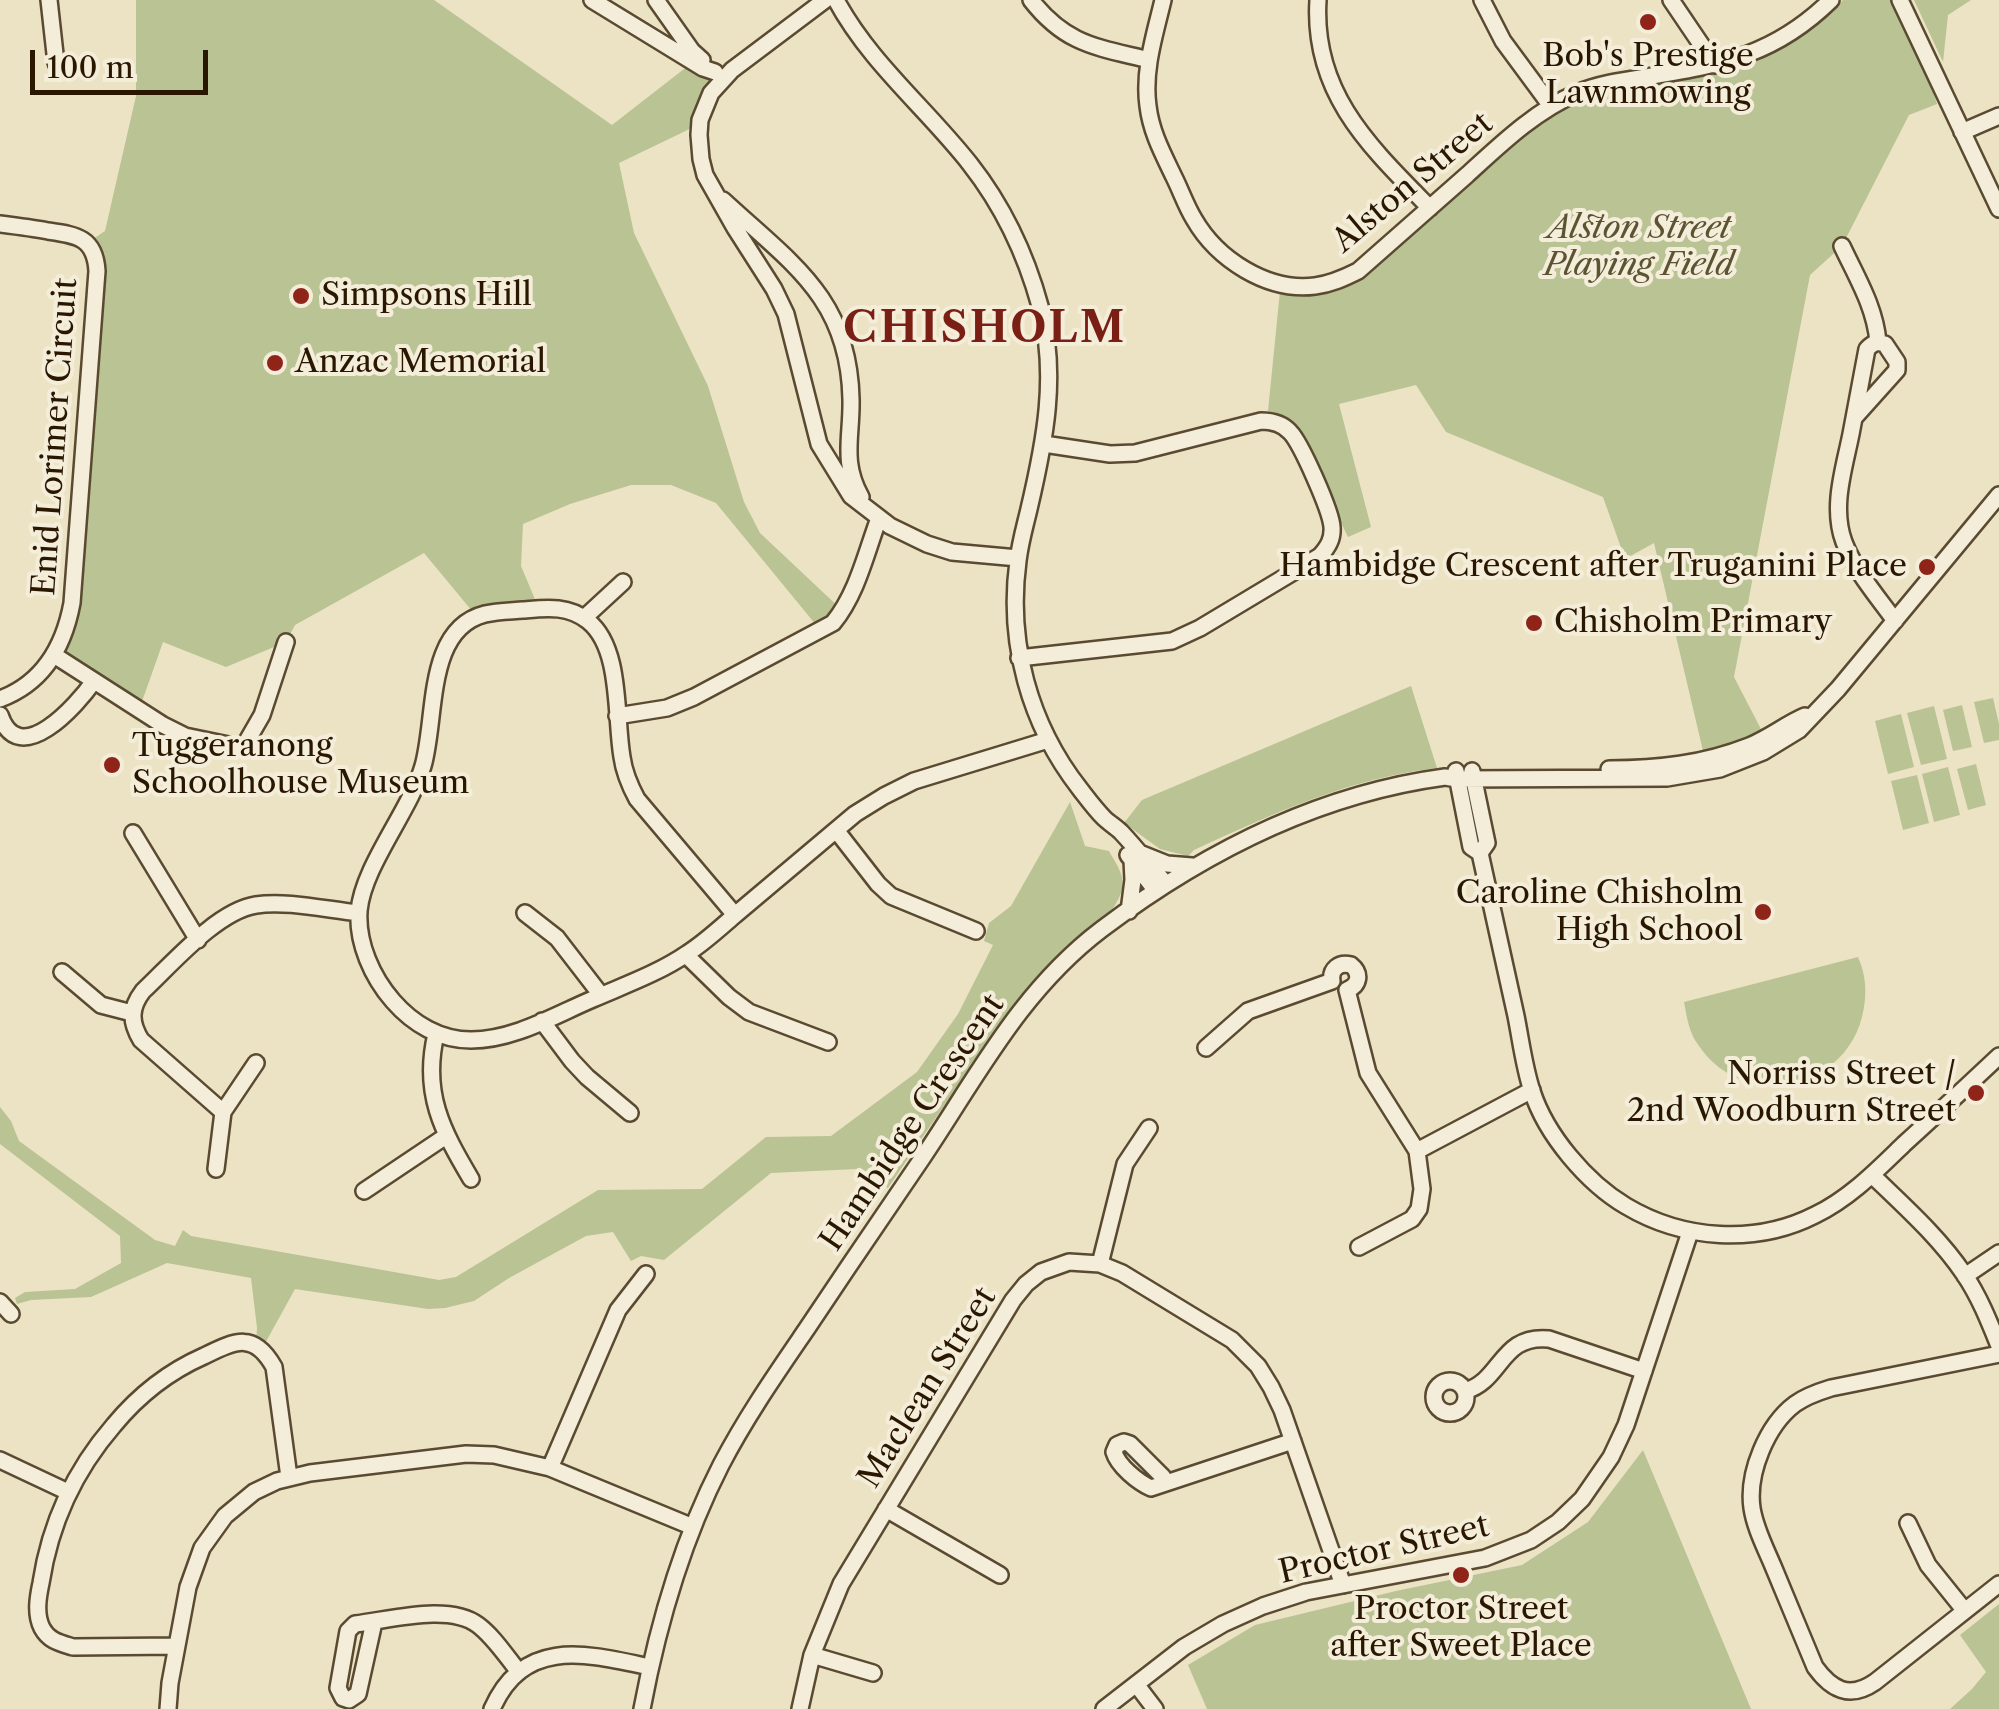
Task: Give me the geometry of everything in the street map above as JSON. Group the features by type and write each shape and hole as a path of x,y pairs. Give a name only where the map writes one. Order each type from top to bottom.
{"street":[{"path":"48,0 56,63"},
{"path":"592,0 719,75"},
{"path":"656,0 692,51 719,75"},
{"path":"826,0 719,75 704,106 699,136 701,159 712,190 786,314 819,444 851,496 875,515 927,544 952,552 1018,558"},
{"path":"836,0 867,50 969,163 993,196 1028,269 1044,327 1049,386 1044,444 1018,558 1015,620 1019,658 1034,710 1064,767 1160,888"},
{"path":"1030,0 1060,31 1078,41 1150,60"},
{"name":"Alston Street","path":"1163,0 1147,82 1152,127 1194,220 1210,241 1250,272 1283,285 1317,286 1358,271 1519,128 1552,106 1608,83 1716,66 1746,56 1802,26 1832,0"},
{"path":"1318,0 1322,50 1341,105 1376,152 1430,208"},
{"path":"1482,0 1503,41 1552,106"},
{"path":"1671,0 1716,66"},
{"path":"1900,0 1999,209"},
{"path":"1962,132 1999,116"},
{"path":"712,190 800,270 832,314 846,352 850,378 849,470 858,492 875,515"},
{"name":"Enid Lorimer Circuit","path":"0,224 76,235 88,243 96,261 68,625 43,671 29,684 0,699"},
{"path":"1842,246 1870,307 1878,342"},
{"path":"1854,418 1896,370 1897,362 1890,348 1878,342 1867,349 1840,491 1838,520 1850,557 1895,621"},
{"path":"1019,658 1172,641 1320,556 1331,537 1330,513 1297,442 1281,425 1271,421 1135,452 1110,454 1044,444"},
{"name":"Hambidge Crescent","path":"642,1709 668,1596 693,1527 754,1407 997,1040 1037,990 1101,930 1195,866 1257,833 1354,795 1461,775 1642,779 1692,775 1763,752 1799,730 1838,688 1999,495"},
{"path":"617,716 667,708 694,697 833,623 850,597 875,515"},
{"path":"584,618 623,582"},
{"path":"736,915 628,784 608,648 600,634 584,618 552,608 486,614 469,620 455,632 439,666 422,768 367,882 359,913 362,942 376,978 399,1008 436,1034 460,1039 496,1038 648,975 686,955 736,915 836,830 884,796 914,781 1048,740"},
{"path":"54,655 162,725 185,736 243,748 262,714 286,642"},
{"path":"0,716 7,730 28,738 68,712 94,681"},
{"path":"1461,775 1471,847 1480,853 1532,1090 1559,1141 1596,1184 1641,1215 1690,1232 1738,1235 1784,1227 1813,1216 1872,1175 1999,1056"},
{"path":"836,830 891,896 976,931"},
{"path":"133,833 198,940"},
{"path":"1135,856 1195,866"},
{"path":"1129,911 1135,856"},
{"path":"222,1112 141,1040 132,1013 136,1001 221,919 238,910 276,904 359,913"},
{"path":"525,913 557,938 601,995"},
{"path":"686,955 749,1012 828,1042"},
{"path":"62,972 108,1009 132,1013"},
{"path":"1206,1048 1248,1011 1340,986 1368,1073 1417,1150 1422,1189 1419,1209 1412,1219 1359,1247"},
{"path":"542,1021 587,1077 630,1113"},
{"path":"436,1034 432,1091 446,1136 470,1179"},
{"path":"216,1169 222,1112 256,1063"},
{"path":"1417,1150 1532,1090"},
{"path":"1149,1128 1125,1164 1100,1264 1213,1326 1258,1366 1271,1388 1344,1585"},
{"path":"364,1191 446,1136"},
{"path":"1872,1175 1926,1228 1965,1276 1999,1346"},
{"name":"Proctor Street","path":"1104,1709 1184,1647 1263,1606 1306,1592 1485,1558 1530,1540 1558,1522 1582,1499 1611,1457 1626,1425 1690,1232"},
{"path":"1965,1276 1999,1253"},
{"name":"Maclean Street","path":"800,1709 812,1655 841,1584 1013,1300 1026,1284 1050,1268 1070,1262 1100,1264"},
{"path":"550,1468 618,1310 646,1274"},
{"path":"1464,1391 1480,1384 1522,1341 1535,1338 1644,1370"},
{"path":"177,1646 73,1646 57,1643 43,1630 38,1610 50,1539 68,1492 90,1456 144,1395 192,1361 233,1342 244,1341 260,1347 274,1367 289,1477"},
{"path":"1999,1354 1812,1394 1795,1404 1770,1434 1752,1483 1758,1531 1815,1667 1834,1687 1847,1691 1865,1689 1999,1584"},
{"path":"1162,1484 1292,1442"},
{"path":"168,1709 192,1574 209,1536 244,1498 277,1481 466,1454 508,1456 550,1468 693,1527"},
{"path":"0,1460 68,1492"},
{"path":"886,1509 1000,1574"},
{"path":"1908,1523 1928,1564 1964,1611"},
{"path":"374,1622 358,1694 349,1700 343,1698 338,1688 348,1632 355,1624 440,1614 462,1616 488,1633 519,1672"},
{"path":"492,1709 519,1672 548,1657 592,1655 650,1667"},
{"path":"812,1655 873,1673"},
{"path":"1136,1684 1155,1709"}],"green space":[{"name":"Simpsons Hill","path":"136,0 434,0 612,125 693,62 722,78 700,124 619,163 634,233 708,386 744,502 760,533 843,611 821,631 716,503 671,485 631,485 523,524 521,566 539,609 477,617 424,553 295,625 286,642 226,667 163,642 139,710 54,655 68,625 97,271 87,243 105,231 136,96"},
{"name":"Alston Street Playing Field","path":"1843,0 1895,0 1911,23 1937,104 1909,115 1842,246 1810,275 1734,677 1763,733 1704,755 1654,543 1625,559 1603,497 1446,432 1416,385 1339,404 1371,527 1348,537 1292,423 1268,411 1280,291 1354,280 1382,261 1550,115 1596,96 1747,64 1791,41"},
{"path":"1914,0 1971,0 1948,15 1943,62"},
{"path":"1411,686 1437,768 1373,780 1312,799 1188,856 1160,849 1124,823 1142,800"},
{"path":"1993,698 1999,740 1984,743 1974,702"},
{"path":"1962,705 1972,747 1953,751 1943,710"},
{"path":"1934,706 1947,759 1921,765 1907,713"},
{"path":"1901,714 1914,767 1888,774 1875,721"},
{"path":"1976,764 1986,805 1968,810 1957,769"},
{"path":"1948,767 1960,815 1934,822 1922,774"},
{"path":"1917,775 1929,823 1903,830 1891,781"},
{"path":"1070,802 1085,846 1109,851 1115,861 1122,876 1121,893 1107,916 1052,965 1021,1001 888,1188 857,1169 771,1173 664,1260 641,1256 631,1261 613,1232 586,1236 474,1301 445,1308 428,1309 295,1289 263,1347 256,1341 251,1278 167,1263 91,1297 17,1304 15,1298 25,1292 75,1289 121,1263 120,1236 0,1144 0,1107 19,1141 155,1240 175,1246 183,1230 191,1236 439,1280 456,1277 598,1190 702,1189 766,1137 831,1136 917,1072 958,1014 993,945 984,941 989,923 1011,906"},
{"path":"1858,957 1865,987 1862,1017 1851,1042 1835,1062 1813,1076 1790,1084 1764,1085 1740,1079 1718,1066 1693,1036 1684,1002"},
{"path":"1643,1450 1751,1709 1207,1709 1188,1665 1255,1625 1522,1565 1588,1522"},
{"path":"1999,1604 1999,1709 1950,1709 1986,1672 1960,1635"}],"place":[{"name":"Bob's Prestige Lawnmowing","path":"1648,22"},
{"name":"Simpsons Hill","path":"301,296"},
{"name":"Anzac Memorial","path":"275,363"},
{"name":"Hambidge Crescent after Truganini Place","path":"1927,567"},
{"name":"Chisholm Primary","path":"1534,623"},
{"name":"Tuggeranong Schoolhouse Museum","path":"112,765"},
{"name":"Caroline Chisholm High School","path":"1763,912"},
{"name":"Norriss Street / 2nd Woodburn Street","path":"1976,1093"},
{"name":"Proctor Street after Sweet Place","path":"1461,1575"}],"district":[{"name":"CHISHOLM","path":"985,330"}]}
